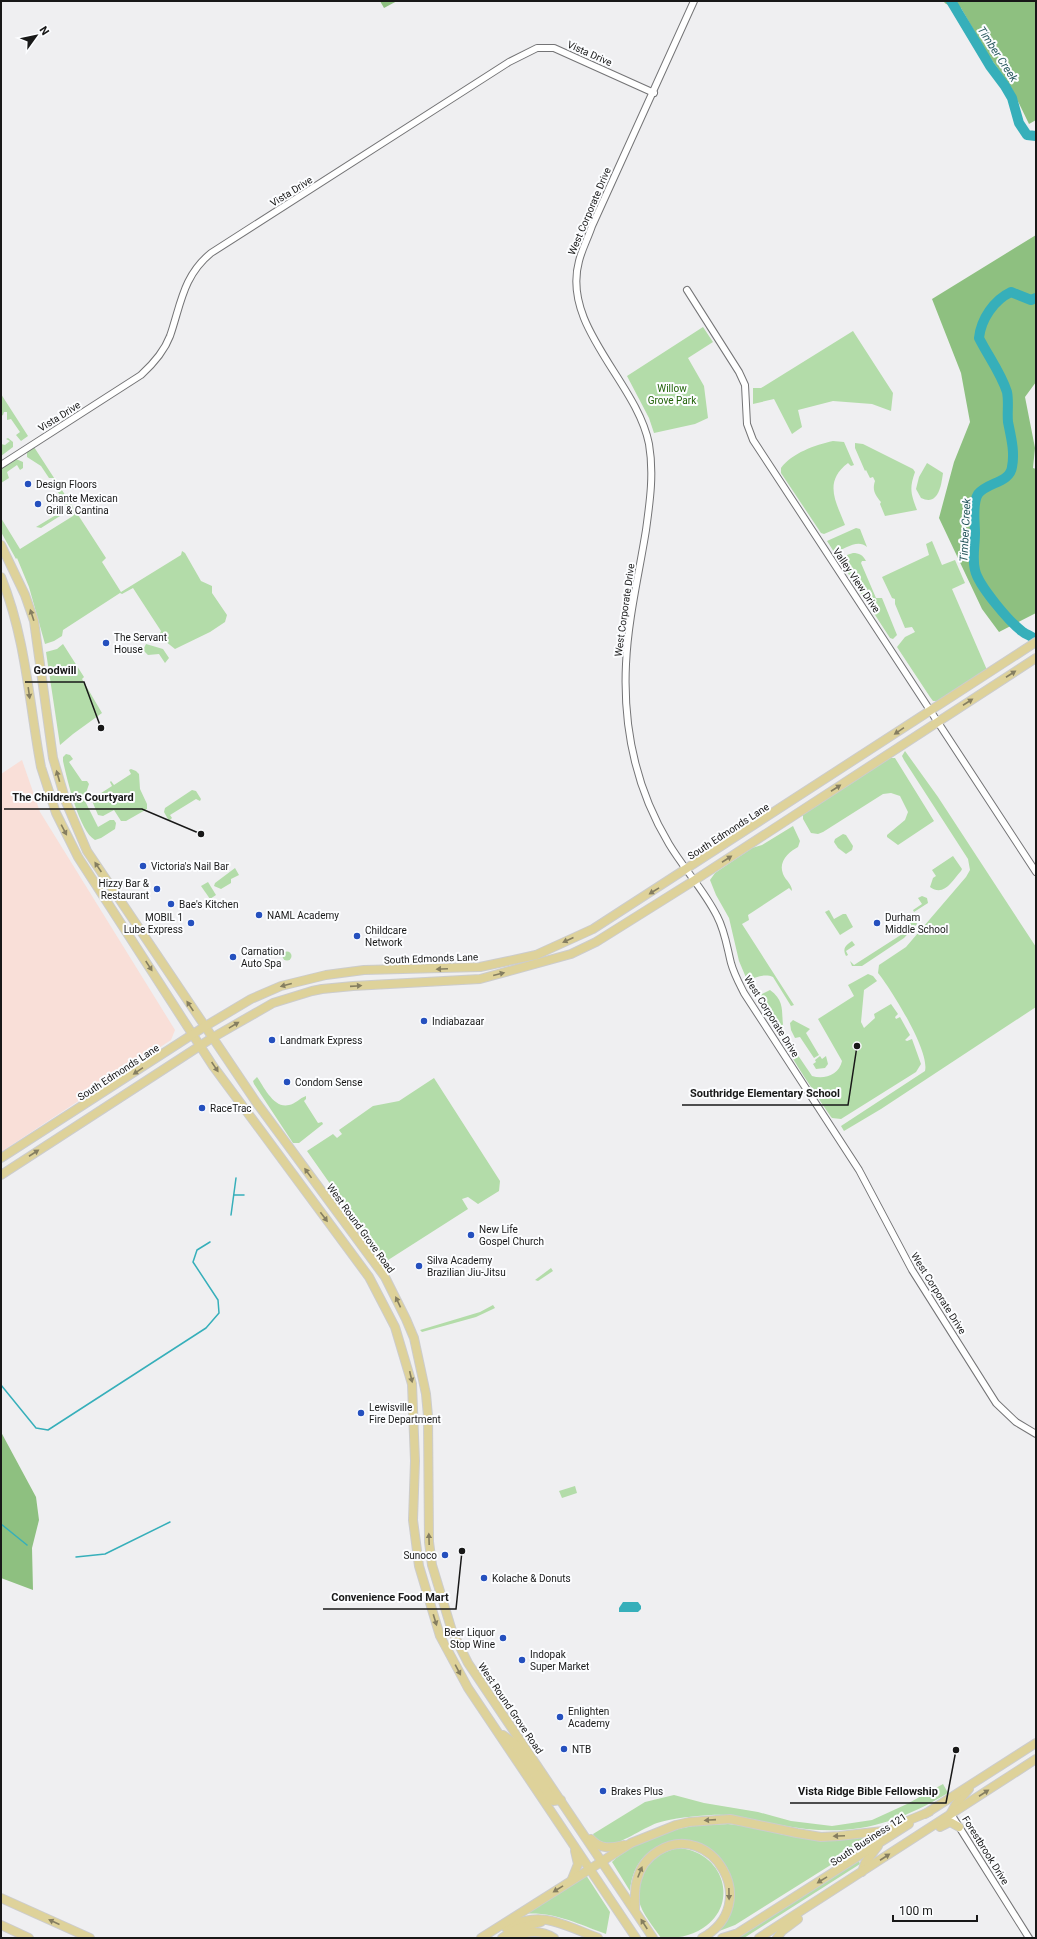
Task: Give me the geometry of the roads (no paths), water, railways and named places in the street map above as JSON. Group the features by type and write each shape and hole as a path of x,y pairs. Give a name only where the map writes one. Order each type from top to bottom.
{"main road":[{"name":"West Round Grove Road","path":"1,545 25,595 34,621 53,758 66,802 87,851 204,1027 273,1126 385,1277 414,1338 427,1402 429,1542 432,1565 452,1631 468,1663 580,1827 653,1938"},
{"path":"1,577 16,618 23,648 41,767 56,813 78,857 193,1035 237,1098 369,1277 394,1324 412,1384 415,1461 413,1520 419,1566 440,1636 468,1688 622,1915 636,1938"},
{"name":"South Edmonds Lane","path":"1,1158 204,1027 257,997 281,986 310,979 364,970 468,968 536,955 593,929 687,870 1036,642"},
{"path":"1,1175 212,1038 273,1003 312,991 354,986 480,979 571,954 610,934 695,880 1036,658"},
{"path":"786,805 793,817"},
{"path":"415,970 415,983"},
{"path":"310,979 312,991"},
{"path":"497,1731 515,1744 553,1801 561,1800"},
{"name":"South Business 121","path":"730,1938 1036,1744"},
{"path":"759,1938 1036,1759"},
{"path":"951,1814 956,1804 973,1783"},
{"path":"580,1827 595,1843 602,1847 609,1848 631,1843 676,1825 689,1822 725,1819 742,1820 821,1837 867,1834 889,1828 929,1812"},
{"path":"928,1829 936,1830 950,1822 959,1827"},
{"path":"568,1835 578,1857 577,1871 570,1881"},
{"path":"481,1938 631,1843"},
{"path":"777,1938 782,1931 863,1871 866,1863 879,1844"},
{"path":"635,1910 637,1879 649,1856 662,1849 677,1845 686,1845 706,1851 726,1872 730,1898 725,1917 713,1931 702,1938"},
{"path":"1,1898 90,1938"},
{"path":"488,1938 525,1919 539,1918 549,1920 598,1938"},
{"path":"502,1938 516,1929 549,1920"},
{"path":"1,1926 20,1938"},
{"path":"1,1926 29,1938"},
{"path":"515,1938 528,1932 545,1934 554,1938"},
{"path":"722,1938 738,1933"}],"street":[{"name":"West Corporate Drive","path":"694,1 654,93 595,220 578,262 576,278 579,305 584,319 592,336 637,408 648,443 652,483 627,646 626,683 628,730 639,776 647,798 669,844 695,880 721,924 732,965 744,993 859,1170 930,1301 996,1403 1016,1422 1036,1434"},
{"name":"Vista Drive","path":"1,465 141,375 159,357 170,336 187,283 200,263 212,253 509,62 537,48 554,48 654,93"},
{"name":"Valley View Drive","path":"687,290 739,372 745,385 747,424 754,440 932,710 1036,872"},
{"name":"Forestbrook Drive","path":"951,1814 1029,1938"}],"water":[{"path":"623,1602 638,1602 641,1609 638,1612 619,1612 619,1608"}],"waterway":[{"name":"Timber Creek","path":"951,1 990,66 1012,98 1019,123 1027,135 1036,136"},
{"name":"Timber Creek","path":"1036,298 1031,300 1011,292 1005,295 994,305 982,324 979,338 998,371 1007,392 1008,422 1013,456 1010,472 1003,479 982,490 976,498 974,508 974,565 977,577 988,594 1017,627 1036,640"},
{"path":"231,1215 236,1178"},
{"path":"234,1195 244,1195"},
{"path":"1,1385 36,1428 48,1430 206,1328 219,1313 218,1300 193,1262 197,1250 210,1242"},
{"path":"76,1557 105,1554 170,1522"},
{"path":"1,1524 27,1545"}],"place":[{"name":"Design Floors","path":"28,484"},
{"name":"Chante Mexican Grill & Cantina","path":"38,504"},
{"name":"The Servant House","path":"106,643"},
{"name":"Goodwill","path":"101,728"},
{"name":"The Children's Courtyard","path":"201,834"},
{"name":"Victoria's Nail Bar","path":"143,866"},
{"name":"Hizzy Bar & Restaurant","path":"157,889"},
{"name":"Bae's Kitchen","path":"171,904"},
{"name":"NAML Academy","path":"259,915"},
{"name":"MOBIL 1 Lube Express","path":"191,923"},
{"name":"Durham Middle School","path":"877,923"},
{"name":"Childcare Network","path":"357,936"},
{"name":"Carnation Auto Spa","path":"233,957"},
{"name":"Indiabazaar","path":"424,1021"},
{"name":"Landmark Express","path":"272,1040"},
{"name":"Southridge Elementary School","path":"857,1046"},
{"name":"Condom Sense","path":"287,1082"},
{"name":"RaceTrac","path":"202,1108"},
{"name":"New Life Gospel Church","path":"471,1235"},
{"name":"Silva Academy Brazilian Jiu-Jitsu","path":"419,1266"},
{"name":"Lewisville Fire Department","path":"361,1413"},
{"name":"Convenience Food Mart","path":"462,1551"},
{"name":"Sunoco","path":"445,1555"},
{"name":"Kolache & Donuts","path":"484,1578"},
{"name":"Beer Liquor Stop Wine","path":"503,1638"},
{"name":"Indopak Super Market","path":"522,1660"},
{"name":"Enlighten Academy","path":"560,1717"},
{"name":"NTB","path":"564,1749"},
{"name":"Vista Ridge Bible Fellowship","path":"956,1750"},
{"name":"Brakes Plus","path":"603,1791"}],"park label":[{"name":"Willow Grove Park","path":"672,394"}]}
